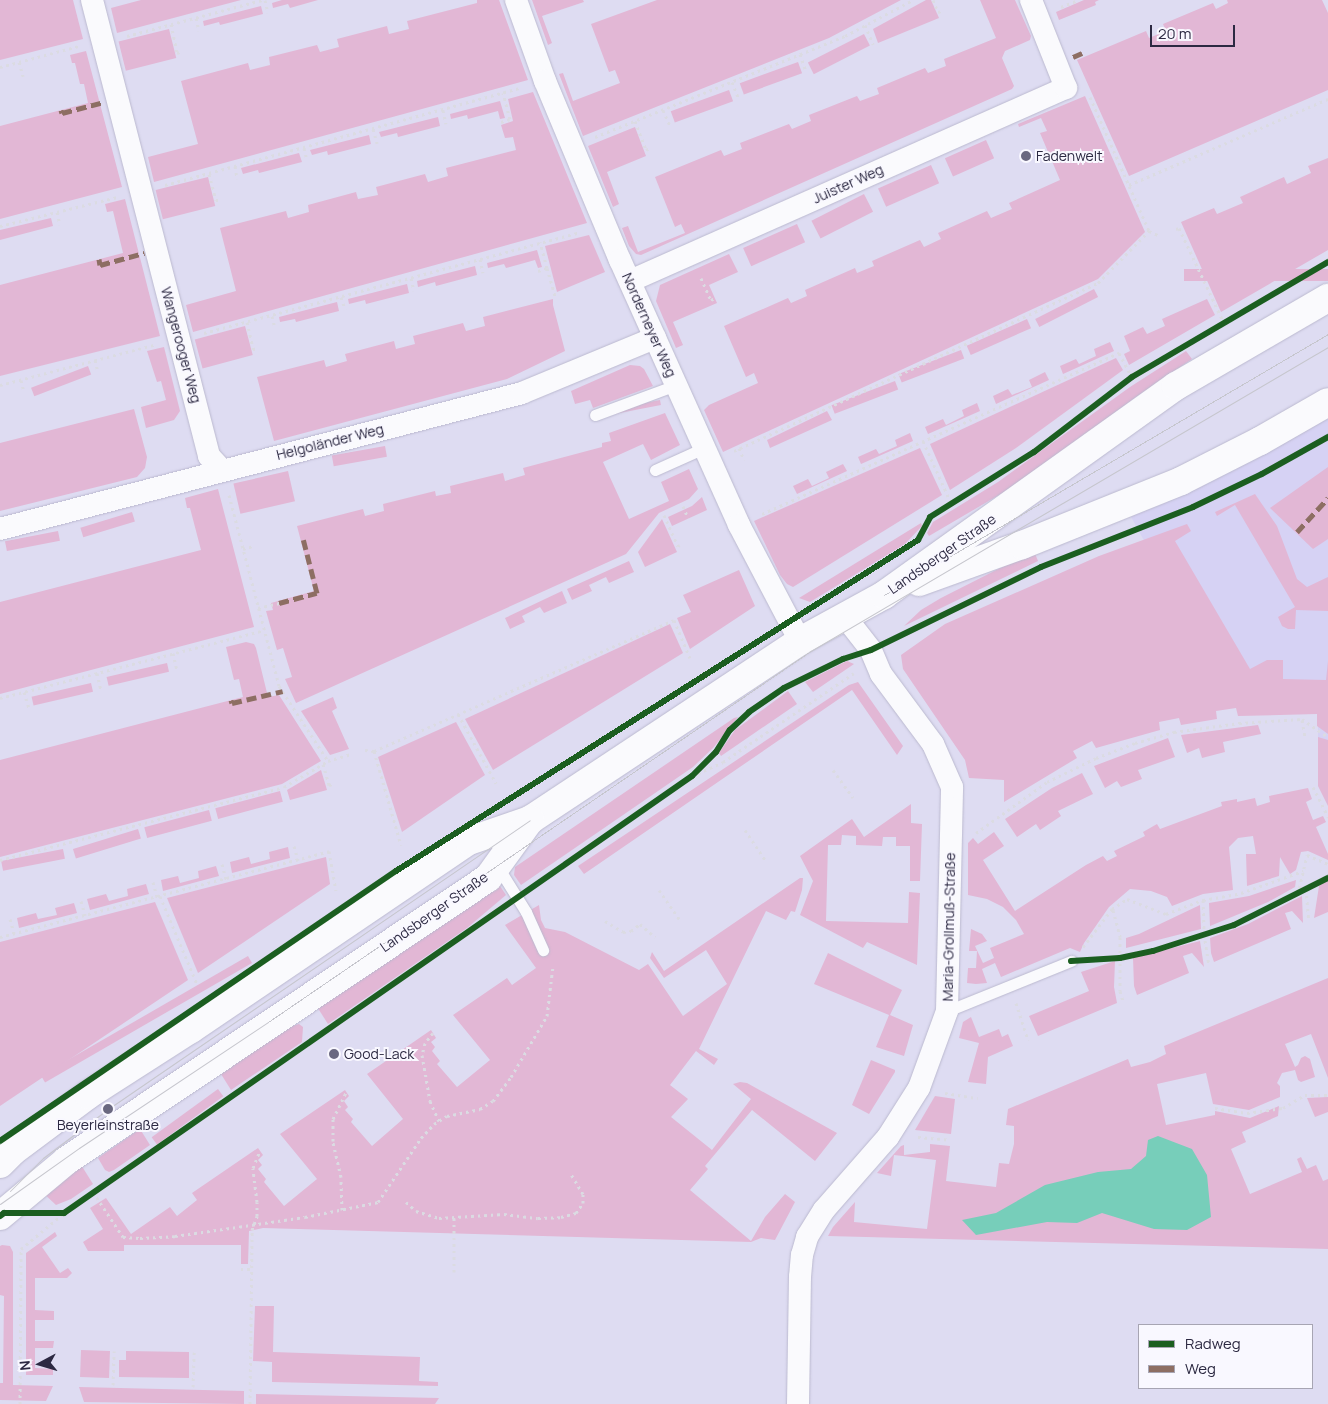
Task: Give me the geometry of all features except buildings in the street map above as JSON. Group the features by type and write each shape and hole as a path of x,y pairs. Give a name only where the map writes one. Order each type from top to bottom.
{"street":[{"name":"Wangerooger Weg","path":"92,0 210,456 222,470"},
{"name":"Norderneyer Weg","path":"516,0 545,81 676,386 739,525 800,641"},
{"name":"Juister Weg","path":"630,281 1066,88 1031,0"},
{"name":"Landsberger Straße","path":"884,595 1176,386 1328,298"},
{"name":"Helgoländer Weg","path":"0,529 522,393 655,338"},
{"name":"Landsberger Straße","path":"884,595 1022,545 1180,481 1260,442 1328,402"},
{"path":"0,1164 13,1151 88,1095 191,1029 469,841 530,820 800,641 846,618 884,595"},
{"name":"Maria-Grollmuß-Straße","path":"798,1404 800,1277 802,1255 807,1237 824,1210 888,1137 920,1088 946,1011 952,787 933,744 881,674 871,650 846,618"},
{"name":"Landsberger Straße","path":"0,1216 66,1161 488,878 530,820"}],"lane":[{"path":"595,415 676,386"},
{"path":"655,470 704,448"},
{"path":"497,865 526,912 543,950"},
{"path":"946,1011 1072,961"}],"path":[{"path":"0,67 264,0 268,13"},
{"path":"594,138 800,54 865,25 913,0"},
{"path":"933,0 938,12 941,11"},
{"path":"196,18 199,31"},
{"path":"171,24 177,53 180,52"},
{"path":"865,25 873,44"},
{"path":"800,54 806,71"},
{"path":"20,62 23,76"},
{"path":"0,226 209,174 545,81"},
{"path":"732,82 738,99"},
{"path":"501,122 510,119 503,93"},
{"path":"1090,95 1149,231 1160,236"},
{"path":"1130,185 1328,99"},
{"path":"442,110 446,124"},
{"path":"663,110 670,126"},
{"path":"635,121 646,150 650,148"},
{"path":"373,129 376,143"},
{"path":"304,148 307,160"},
{"path":"235,166 237,179"},
{"path":"209,174 216,200 219,200"},
{"path":"57,212 60,225"},
{"path":"1176,229 1179,228 1224,322"},
{"path":"201,334 582,231"},
{"path":"730,452 1098,283 1149,231"},
{"path":"540,242 556,299"},
{"path":"480,259 483,274"},
{"path":"538,271 547,268"},
{"path":"699,274 711,300 715,298"},
{"path":"411,278 414,291"},
{"path":"341,297 345,309"},
{"path":"272,316 275,328"},
{"path":"1216,327 1232,318"},
{"path":"247,322 253,349 256,349"},
{"path":"0,385 158,344"},
{"path":"758,516 1119,353 1132,377"},
{"path":"95,360 98,372"},
{"path":"1125,383 1140,373"},
{"path":"21,380 24,392"},
{"path":"923,441 951,503"},
{"path":"739,448 744,460"},
{"path":"222,470 279,686 328,761"},
{"path":"944,507 959,498"},
{"path":"683,506 688,518"},
{"path":"664,514 678,546 680,545"},
{"path":"243,549 253,546"},
{"path":"258,608 279,602"},
{"path":"365,750 374,751 674,620 690,658"},
{"path":"0,698 264,630"},
{"path":"692,776 723,762 861,668 871,650"},
{"path":"173,654 177,670"},
{"path":"97,673 101,690"},
{"path":"24,692 29,708"},
{"path":"458,714 496,783"},
{"path":"950,854 994,818 1047,782 1096,758 1128,746 1174,732 1239,722 1302,719 1328,738"},
{"path":"1302,719 1305,737"},
{"path":"374,751 400,845"},
{"path":"0,860 284,787 328,761 345,758 350,754"},
{"path":"692,776 710,758"},
{"path":"323,764 329,785 333,784"},
{"path":"833,770 853,798"},
{"path":"1313,787 1328,817"},
{"path":"745,830 765,860"},
{"path":"294,846 298,860"},
{"path":"0,936 158,897 329,851 336,890"},
{"path":"1298,894 1307,855 1328,864"},
{"path":"222,864 226,878"},
{"path":"1072,961 1112,909 1127,899 1166,914 1203,900 1241,892 1303,871"},
{"path":"1072,961 1120,958 1153,951 1234,925 1328,878"},
{"path":"153,882 197,984"},
{"path":"1306,889 1309,920"},
{"path":"659,890 680,920"},
{"path":"1203,900 1204,934 1209,964"},
{"path":"81,901 85,915"},
{"path":"1112,909 1120,937 1120,991 1123,1001"},
{"path":"10,919 14,933"},
{"path":"605,921 623,932 631,930 640,924 655,937"},
{"path":"93,1192 123,1237 175,1236 342,1210 378,1202 421,1138 439,1121 447,1116 480,1109 493,1101 511,1077 547,1016 554,969 552,960"},
{"path":"1009,986 1023,1020 1028,1040"},
{"path":"433,1033 425,1043 422,1055 430,1102 439,1121"},
{"path":"342,1210 341,1177 333,1140 333,1119 346,1092"},
{"path":"958,1095 978,1098"},
{"path":"1215,1108 1247,1113 1283,1108 1305,1095 1328,1095"},
{"path":"250,1404 252,1230 255,1223 257,1202 253,1168 260,1151"},
{"path":"406,1202 416,1212 426,1216 454,1218 504,1214 538,1218 561,1217 576,1213 583,1203 583,1194 571,1174"},
{"path":"20,1404 21,1249 64,1213"},
{"path":"454,1218 454,1272"},
{"path":"241,1269 251,1269"},
{"path":"113,1385 114,1351"},
{"path":"193,1387 194,1352"}],"shaded area":[{"path":"0,0 73,0 83,39 0,60"},
{"path":"141,0 241,0 117,33 111,8"},
{"path":"282,0 318,0 290,8 288,4 273,8 272,3"},
{"path":"477,0 499,0 528,80 154,182 148,157 198,144 181,81 248,63 250,70 270,65 269,57 317,45 320,52 339,47 337,39 387,26 389,34 409,29 407,21 477,3"},
{"path":"532,0 583,0 584,2 542,16 552,43 548,45"},
{"path":"657,0 901,0 829,38 583,136 559,74 563,73 573,101 620,83 615,70 609,72 591,24"},
{"path":"926,0 931,0 939,18 878,43 873,29"},
{"path":"980,0 1015,0 1031,36 1030,40 1005,51 1002,58 1014,86 1012,89 641,255 636,254 629,246 622,228 628,226 638,252 685,233 681,224 675,227 655,177 721,150 724,156 742,149 740,143 789,124 792,129 811,121 809,115 857,96 860,101 879,94 877,88 925,68 928,73 946,66 944,59 996,38"},
{"path":"1084,0 1099,0 1095,2 1096,5 1059,20 1056,12"},
{"path":"1227,0 1322,0 1328,13 1328,90 1129,176 1077,60 1146,31 1149,38 1166,31 1163,24 1213,3 1216,9 1228,3"},
{"path":"261,6 263,14 220,25 219,22 204,26 203,21"},
{"path":"169,29 176,58 126,71 119,42"},
{"path":"864,34 870,46 814,74 808,63"},
{"path":"86,51 122,187 0,219 0,126 88,103 84,84 80,84 75,63 72,63 70,55"},
{"path":"798,62 802,73 744,94 740,83"},
{"path":"729,90 733,101 675,122 671,111"},
{"path":"533,92 587,223 193,332 186,305 236,291 220,228 286,211 288,218 309,212 308,205 356,192 358,199 378,195 376,187 425,174 428,182 448,176 446,168 516,150 513,137 505,138 501,125 513,121 508,99"},
{"path":"1085,96 1145,232 1098,279 723,452 704,410 709,405 758,383 754,373 746,377 724,326 788,298 791,303 807,296 805,290 855,268 857,273 874,266 872,261 920,240 924,247 941,239 938,233 987,211 991,218 1012,209 1009,203 1060,180 1040,133 1047,131 1041,118 1019,127 1018,124"},
{"path":"500,101 505,118 500,119 498,111 468,119 467,115 451,119 450,114"},
{"path":"438,117 440,126 398,137 397,133 381,137 379,132"},
{"path":"635,127 646,156 607,172 619,204 613,207 588,146"},
{"path":"369,135 371,144 328,155 327,151 312,155 310,150"},
{"path":"986,140 994,158 953,177 945,158"},
{"path":"299,153 302,162 259,173 258,170 243,174 241,168"},
{"path":"1328,158 1328,250 1221,312 1181,222 1214,208 1217,214 1243,203 1240,197 1284,177 1287,184 1311,173 1308,166"},
{"path":"931,165 939,183 886,207 878,189"},
{"path":"208,177 215,206 163,219 156,190"},
{"path":"864,194 873,212 821,239 811,221"},
{"path":"125,199 160,336 0,376 0,285 123,253 113,211 107,212 105,204"},
{"path":"51,218 53,226 0,240 0,230"},
{"path":"797,224 805,242 751,266 743,248"},
{"path":"589,235 605,272 557,292 545,246"},
{"path":"537,250 542,267 538,268 535,260 506,268 504,264 488,268 487,263"},
{"path":"729,254 738,272 709,285 717,303 673,322 683,345 676,348 656,301 660,285"},
{"path":"475,266 477,275 436,286 435,282 418,287 417,281"},
{"path":"1184,269 1328,269 1328,281 1184,281"},
{"path":"407,284 409,293 366,304 365,300 349,304 348,299"},
{"path":"1094,289 1098,297 1039,327 1035,319"},
{"path":"553,299 565,351 507,379 274,441 257,377 324,360 326,367 347,361 345,354 394,341 396,349 415,344 413,336 463,323 466,331 485,326 483,317"},
{"path":"1207,299 1215,315 1129,365 1124,354 1130,351 1124,336 1143,327 1147,334 1165,326 1162,319"},
{"path":"337,302 339,311 296,322 295,319 280,322 279,317"},
{"path":"1027,319 1031,328 971,355 967,346"},
{"path":"245,326 253,355 203,368 195,339"},
{"path":"1110,342 1114,351 1063,374 1060,366 1076,359 1079,364 1096,356 1094,349"},
{"path":"164,347 180,411 174,420 146,428 141,407 166,400 161,381 157,382 147,351"},
{"path":"961,350 964,358 902,382 898,374"},
{"path":"1186,351 1192,359 1004,492 929,536 927,533 933,522 998,482 1130,387"},
{"path":"1116,358 1123,370 1016,448 950,490 930,444"},
{"path":"630,365 640,366 644,369 653,386 593,408 590,400 575,404 571,391"},
{"path":"88,366 91,374 34,396 31,388"},
{"path":"1045,372 1049,380 996,404 993,396 1008,389 1012,395 1032,387 1029,380"},
{"path":"895,381 898,389 835,414 832,405"},
{"path":"660,400 661,405 604,416 603,411"},
{"path":"977,403 980,411 928,434 925,427 943,419 946,425 964,416 962,410"},
{"path":"134,409 147,457 145,468 137,477 0,511 0,443"},
{"path":"827,411 832,420 770,448 767,440"},
{"path":"665,413 680,445 651,460 643,444 603,462 629,519 669,501 661,482 689,469 698,489 689,499 659,513 626,554 296,703 285,679 292,677 283,648 277,650 266,611 273,610 271,603 314,591 297,526 363,509 365,516 384,511 383,504 435,491 436,496 451,493 450,486 503,473 505,481 525,475 523,468 602,447 602,443 611,441 609,433"},
{"path":"1328,415 1328,779 1318,779 1318,690 1219,678 1129,513"},
{"path":"910,433 913,441 861,464 858,457 876,449 879,454 897,446 895,440"},
{"path":"385,446 387,457 334,466 332,455"},
{"path":"920,448 942,495 793,587 787,584 780,575 754,521"},
{"path":"843,464 847,471 797,494 793,486 808,479 812,486 829,478 826,472"},
{"path":"1328,467 1328,539 1313,549 1270,508"},
{"path":"288,471 295,501 240,514 233,484"},
{"path":"218,489 254,627 0,694 0,602 201,550 190,508 187,508 185,498"},
{"path":"1255,494 1277,526 1297,579 1307,587 1328,577 1328,611 1296,610 1295,629 1288,629 1282,626 1278,617 1295,607 1235,505 1217,516 1215,512"},
{"path":"702,497 707,510 672,526 668,517 692,506"},
{"path":"132,512 135,522 83,537 80,528"},
{"path":"662,519 677,552 645,567 638,552"},
{"path":"921,523 922,526 905,544 810,602 799,598"},
{"path":"1187,524 1191,531 1175,541 1250,669 1267,660 1283,660 1283,679 1326,680 1328,661 1328,734 1317,726 1317,714 1238,716 1236,708 1216,711 1217,719 1181,725 1179,718 1159,722 1160,730 1096,748 1092,741 1073,751 1077,758 1004,802 1004,780 969,778 965,760 903,669 901,655 945,624 1099,556"},
{"path":"58,531 60,541 7,551 5,541"},
{"path":"1034,551 1038,561 904,626 921,610 941,598"},
{"path":"629,561 634,572 609,583 606,577 589,585 592,591 572,600 567,589"},
{"path":"739,570 755,606 690,649 677,618 691,612 683,595"},
{"path":"562,591 567,603 544,613 540,607 522,616 525,622 510,629 505,618"},
{"path":"670,624 683,653 493,770 465,719"},
{"path":"246,642 254,644 256,648 268,697 279,695 321,761 282,784 0,857 0,760 243,697 239,679 234,680 226,647"},
{"path":"847,661 854,664 813,692 805,682"},
{"path":"167,663 169,672 109,686 107,677"},
{"path":"858,682 903,746 897,755 852,690 584,874 578,866 849,685"},
{"path":"91,683 93,692 34,705 32,697"},
{"path":"788,691 797,704 721,756 719,753 735,730"},
{"path":"333,697 337,708 332,711 349,749 330,755 301,711"},
{"path":"738,717 713,748 693,767 521,885 514,875 515,867"},
{"path":"456,722 485,775 402,832 378,757"},
{"path":"1258,725 1261,734 1223,742 1225,752 1202,758 1199,748 1187,753 1181,735"},
{"path":"1318,737 1328,740 1328,806 1318,786"},
{"path":"1168,738 1175,757 1138,770 1142,779 1121,787 1117,781 1105,788 1094,766"},
{"path":"321,770 327,790 290,800 287,790"},
{"path":"1082,773 1093,794 1058,811 1061,816 1040,830 1036,824 1017,837 1005,819 1052,788"},
{"path":"1308,788 1312,799 1306,802 1313,820 1323,816 1326,822 1316,827 1328,854 1328,860 1308,851 1301,852 1296,870 1290,874 1280,857 1279,876 1247,886 1246,854 1256,854 1253,836 1238,838 1229,847 1233,890 1203,894 1172,906 1167,897 1151,891 1130,889 1109,907 1084,943 1080,952 1070,948 1001,977 995,963 982,969 987,983 967,983 968,968 976,968 977,951 969,951 971,929 982,934 987,941 975,946 983,963 994,958 990,948 1024,934 1016,920 1003,907 987,899 968,895 968,843 973,838 978,844 994,832 1004,846 983,860 1015,911 1086,865 1103,856 1107,861 1117,856 1114,851 1145,836 1143,832 1157,824 1160,829 1222,806 1221,802 1237,799 1237,802 1255,798 1257,806 1270,802 1269,796"},
{"path":"280,791 283,802 218,819 215,808"},
{"path":"911,804 911,823 922,824 920,881 910,881 910,846 896,846 896,837 883,837 882,846 856,845 856,836 842,835 841,845 828,845 826,921 908,923 909,892 920,893 917,965 867,942 863,948 800,915 813,881 800,856 852,819 864,837"},
{"path":"209,810 212,821 147,838 144,827"},
{"path":"138,829 141,839 76,858 73,849"},
{"path":"288,847 290,858 232,873 230,862 249,857 251,864 270,859 269,852"},
{"path":"63,849 65,859 3,871 1,861"},
{"path":"326,857 330,884 198,973 167,898"},
{"path":"216,866 219,876 163,891 161,880 178,876 180,883 199,878 198,871"},
{"path":"800,878 803,878 802,890 795,912 791,911 786,920 766,911 699,1049 718,1059 714,1065 696,1051 670,1085 688,1099 671,1117 712,1150 751,1099 733,1084 740,1082 747,1083 837,1133 815,1161 752,1110 705,1166 708,1169 690,1190 751,1241 765,1217 785,1194 795,1202 775,1240 761,1238 751,1242 263,1228 249,1231 248,1264 241,1264 241,1245 124,1245 124,1251 88,1251 83,1242 103,1229 90,1208 106,1198 131,1234 170,1207 177,1216 197,1200 192,1193 258,1148 263,1155 258,1160 262,1165 258,1169 266,1179 264,1182 284,1206 317,1179 280,1134 345,1090 349,1096 344,1101 348,1107 345,1110 353,1119 351,1122 372,1146 403,1119 367,1074 431,1030 436,1038 431,1042 435,1047 432,1051 440,1061 437,1064 457,1087 490,1060 453,1015 507,978 512,985 536,968 505,925 539,905 541,920 545,928 565,932 639,970 648,964 683,1016 727,984 706,950 664,978 650,958 652,952 664,971"},
{"path":"1296,880 1295,887 1268,902 1210,926 1209,903 1249,896"},
{"path":"1328,880 1328,912 1314,918 1319,886"},
{"path":"146,884 149,894 90,910 87,899 106,894 109,901 128,896 127,889"},
{"path":"491,884 500,886 506,895 467,928 328,1024 312,999"},
{"path":"1302,896 1303,923 1292,911 1285,913 1291,929 1214,962 1210,938 1248,924"},
{"path":"155,902 188,980 0,1106 0,942"},
{"path":"74,903 77,913 19,928 17,918 36,913 38,919 57,915 55,908"},
{"path":"1200,905 1201,929 1126,948 1126,938 1139,934"},
{"path":"1200,941 1204,967 1192,953 1183,956 1189,973 1137,995 1134,986 1133,958"},
{"path":"828,953 902,990 890,1015 913,1025 904,1056 876,1047 889,1015 814,984"},
{"path":"248,956 252,963 45,1082 41,1076"},
{"path":"1115,961 1114,987 1117,1003 1038,1036 1029,1016 1089,991 1081,972"},
{"path":"1328,978 1328,1078 1311,1034 1285,1044 1295,1067 1301,1058 1305,1056 1310,1059 1315,1077 1301,1082 1298,1080 1295,1070 1282,1073 1277,1083 1280,1086 1280,1097 1249,1110 1213,1104 1206,1073 1157,1084 1166,1125 1215,1115 1215,1111 1250,1118 1279,1106 1278,1116 1242,1132 1246,1142 1231,1149 1250,1194 1302,1172 1297,1159 1301,1157 1307,1169 1316,1165 1323,1181 1328,1179 1328,1249 828,1236 833,1227 855,1202 854,1222 927,1229 936,1160 894,1155 891,1176 877,1173 901,1146 904,1145 904,1155 930,1152 930,1144 950,1146 946,1181 996,1187 999,1163 1009,1164 1014,1144 1014,1126 1006,1125 1008,1109 1128,1059 1131,1067 1150,1062 1166,1054 1164,1046"},
{"path":"971,1017 979,1037 999,1029 1002,1037 1008,1034 1013,1046 988,1057 986,1084 968,1082 979,1043 959,1038 963,1022"},
{"path":"299,1024 303,1027 302,1042 231,1090 221,1074 289,1027"},
{"path":"871,1060 895,1070 895,1072 869,1114 852,1105"},
{"path":"218,1089 223,1096 157,1144 152,1137"},
{"path":"935,1096 955,1099 951,1134 915,1130"},
{"path":"1328,1097 1328,1112 1315,1117 1307,1098"},
{"path":"140,1129 150,1145 114,1170 109,1172 105,1170 98,1158"},
{"path":"1158,1136 1192,1149 1207,1175 1211,1217 1187,1230 1154,1229 1102,1213 1077,1223 1047,1222 976,1235 962,1220 996,1213 1045,1185 1098,1172 1131,1169 1146,1156 1148,1140"},
{"path":"78,1160 93,1184 71,1199 56,1205 41,1191"},
{"path":"55,1232 57,1236 42,1247 60,1273 68,1268 72,1273 67,1278 35,1278 35,1310 54,1311 54,1320 35,1320 35,1341 54,1341 53,1348 35,1348 35,1368 53,1369 53,1375 26,1375 26,1253"},
{"path":"0,1246 10,1246 13,1252 13,1385 53,1386 46,1401 0,1400 0,1383 3,1383 4,1296 0,1295"},
{"path":"255,1306 274,1306 273,1352 420,1357 419,1381 438,1382 438,1386 272,1382 272,1362 253,1361"},
{"path":"81,1350 110,1351 109,1378 80,1377"},
{"path":"126,1351 189,1352 189,1378 119,1377 119,1360 126,1360"},
{"path":"79,1387 244,1391 244,1404 84,1402"},
{"path":"256,1394 439,1398 435,1404 256,1404"}],"tram line":[{"path":"884,595 1328,334"},
{"path":"0,1204 79,1148 268,1022 809,652 1328,347"},
{"path":"10,1191 43,1158 108,1109 530,820"}],"marked path":[{"path":"1073,57 1082,53"},
{"path":"61,110 62,113 104,102"},
{"path":"99,259 100,265 144,253"},
{"path":"1297,532 1328,498"},
{"path":"279,603 317,593 303,538"},
{"path":"231,700 232,703 283,691"}],"cycle path":[{"path":"0,1141 396,871 918,540 930,517 1034,452 1132,377 1328,262"},
{"path":"0,1216 4,1213 64,1213 692,776 716,752 730,730 749,712 784,688 843,659 871,650 1041,567 1193,507 1262,474 1328,437"},
{"path":"1071,961 1120,958 1153,951 1234,925 1328,878"}],"place":[{"name":"Fadenwelt","path":"1026,156"},
{"name":"Good-Lack","path":"334,1054"},
{"name":"Beyerleinstraße","path":"108,1109"}]}
